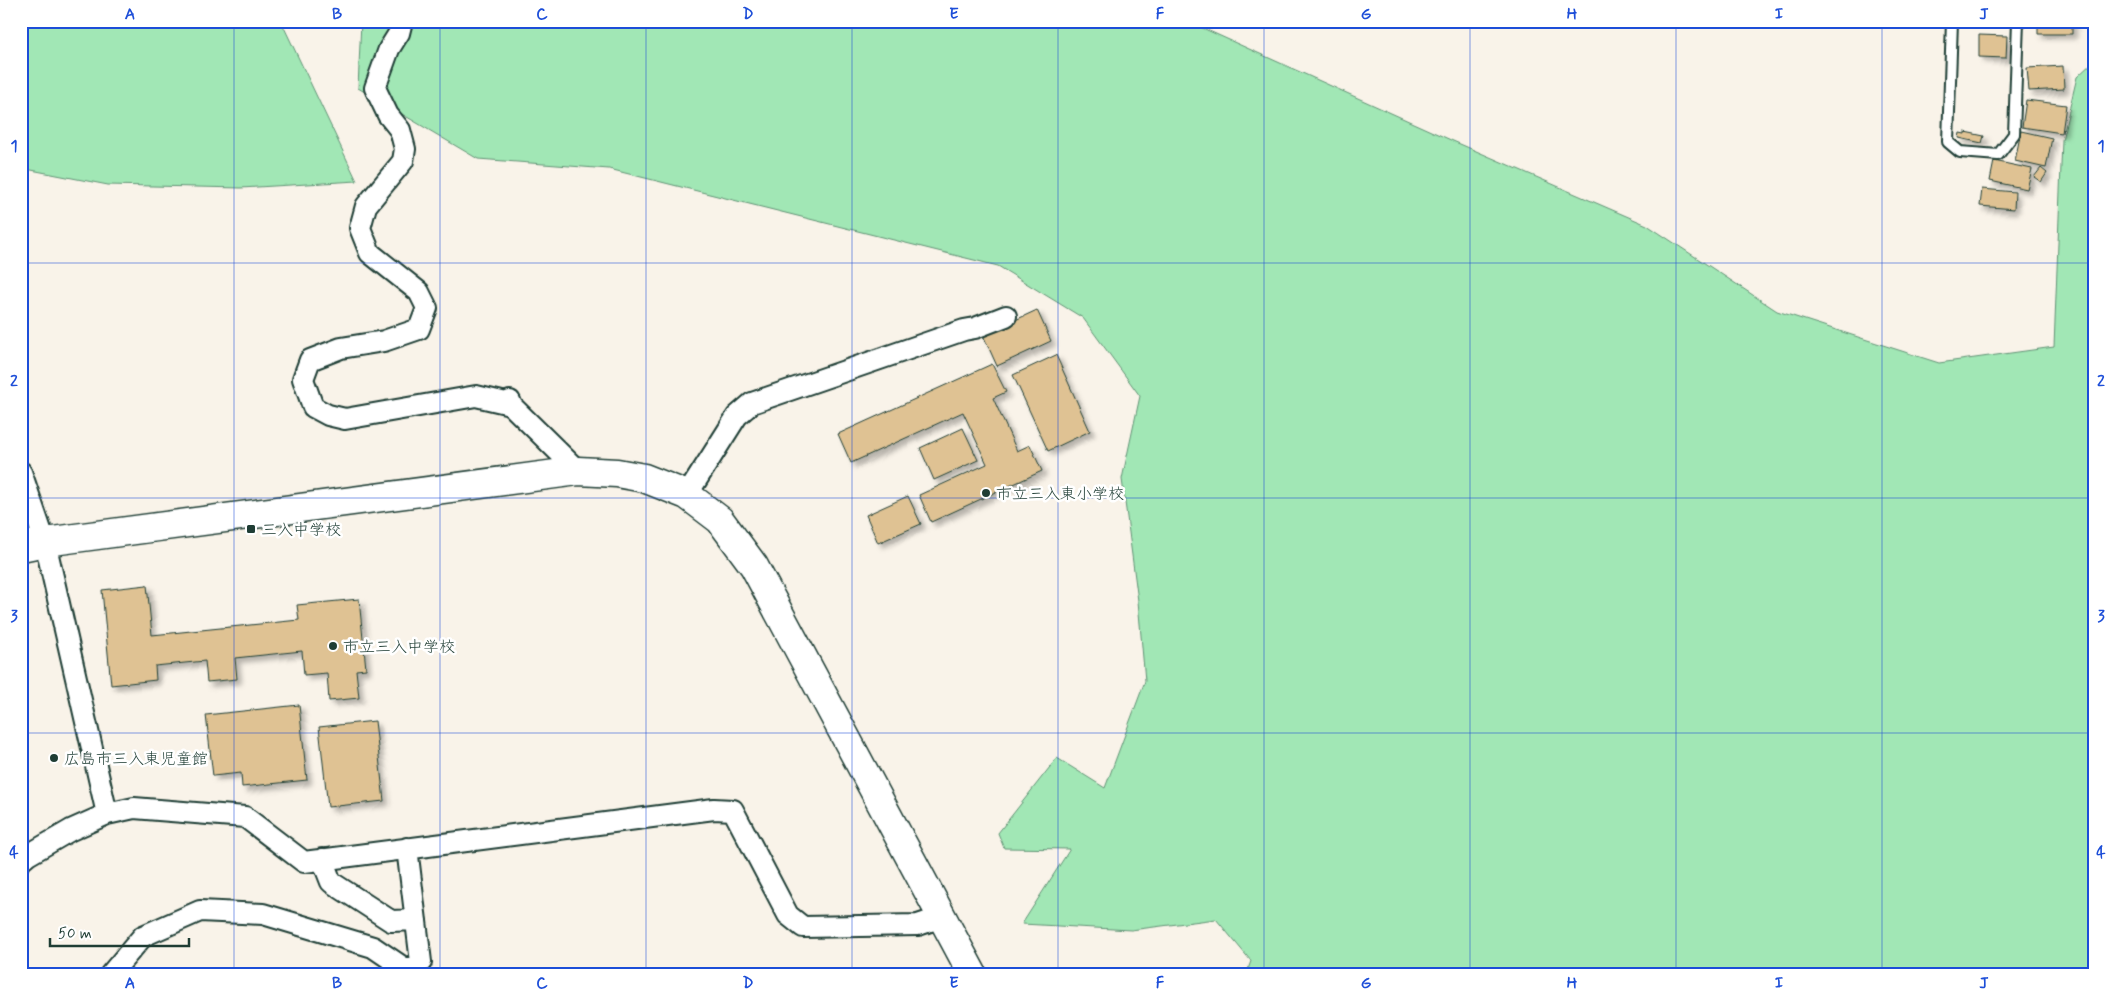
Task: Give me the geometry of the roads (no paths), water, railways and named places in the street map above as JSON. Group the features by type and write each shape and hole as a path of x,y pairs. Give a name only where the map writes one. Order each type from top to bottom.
{"street":[{"path":"402,21 399,33 389,49 375,88 388,115 400,130 405,149 403,161 366,206 360,228 370,253 420,292 427,308 419,329 384,341 341,348 310,360 304,379 313,407 328,415 345,419 476,396 506,403 510,401 512,406 578,472"},
{"path":"688,495 737,416 752,403 1006,316"},
{"path":"21,472 33,544 107,814"},
{"path":"33,544 578,472 617,473 644,478 688,495 720,520 754,566 972,975"},
{"path":"23,854 107,814 134,808 245,817 304,862 714,809 733,810 788,915 802,927 918,925 942,917"},
{"path":"110,975 143,936 200,911 264,914 372,947 404,968 415,968 421,962 407,848"},
{"path":"322,860 331,882 391,921 416,920"}],"lane":[{"path":"1952,21 1948,142 1960,152 1998,155 2014,134 2018,21"}],"place":[{"name":"市立三入東小学校","path":"986,493"},
{"name":"三入中学校","path":"251,529"},
{"name":"市立三入中学校","path":"333,646"},
{"name":"広島市三入東児童館","path":"54,758"}]}
